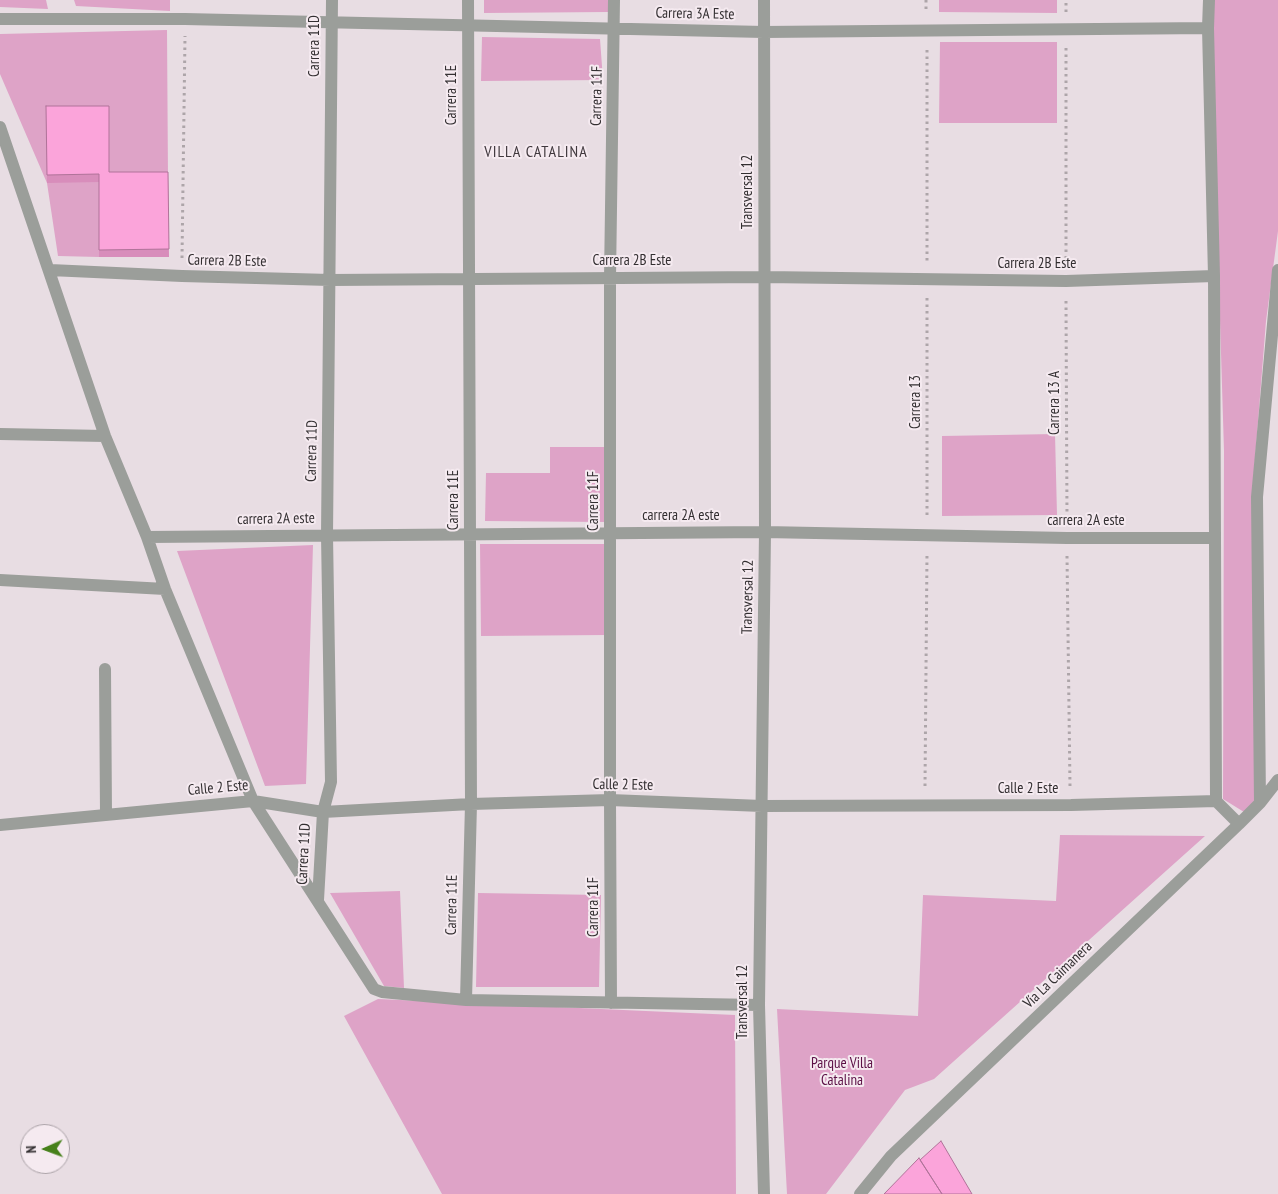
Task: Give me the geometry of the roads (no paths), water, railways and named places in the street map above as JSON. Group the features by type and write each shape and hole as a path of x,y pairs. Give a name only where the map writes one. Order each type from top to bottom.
{"street":[{"name":"Carrera 11D","path":"318,900 323,812 331,782 327,534 332,0"},
{"name":"Carrera 11E","path":"466,1000 471,804 468,0"},
{"name":"Carrera 11F","path":"611,1003 610,278 614,0"},
{"name":"Transversal 12","path":"764,0 765,532 759,1005 764,1194"},
{"path":"1210,0 1208,28 1214,276 1216,801 1239,824"},
{"name":"Carrera 3A Este","path":"0,19 185,19 764,32 1208,28"},
{"path":"0,127 105,436 147,536 165,588 253,801 374,990 466,1000 759,1005"},
{"name":"Carrera 2B Este","path":"50,270 330,280 764,277 1066,281 1214,276"},
{"path":"1260,803 1256,496 1278,270"},
{"path":"0,434 105,436"},
{"name":"carrera 2A este","path":"147,536 765,532 1067,538 1215,538"},
{"path":"0,580 165,588"},
{"path":"105,669 106,815"},
{"name":"Vía La Caimanera","path":"860,1194 892,1156 1239,824 1260,803 1278,780"},
{"name":"Calle 2 Este","path":"0,825 253,801 323,812 471,804 610,800 762,806 1070,805 1216,801"}],"district":[{"name":"VILLA CATALINA","path":"536,152"}],"park label":[{"name":"Parque Villa Catalina","path":"842,1072"}]}
